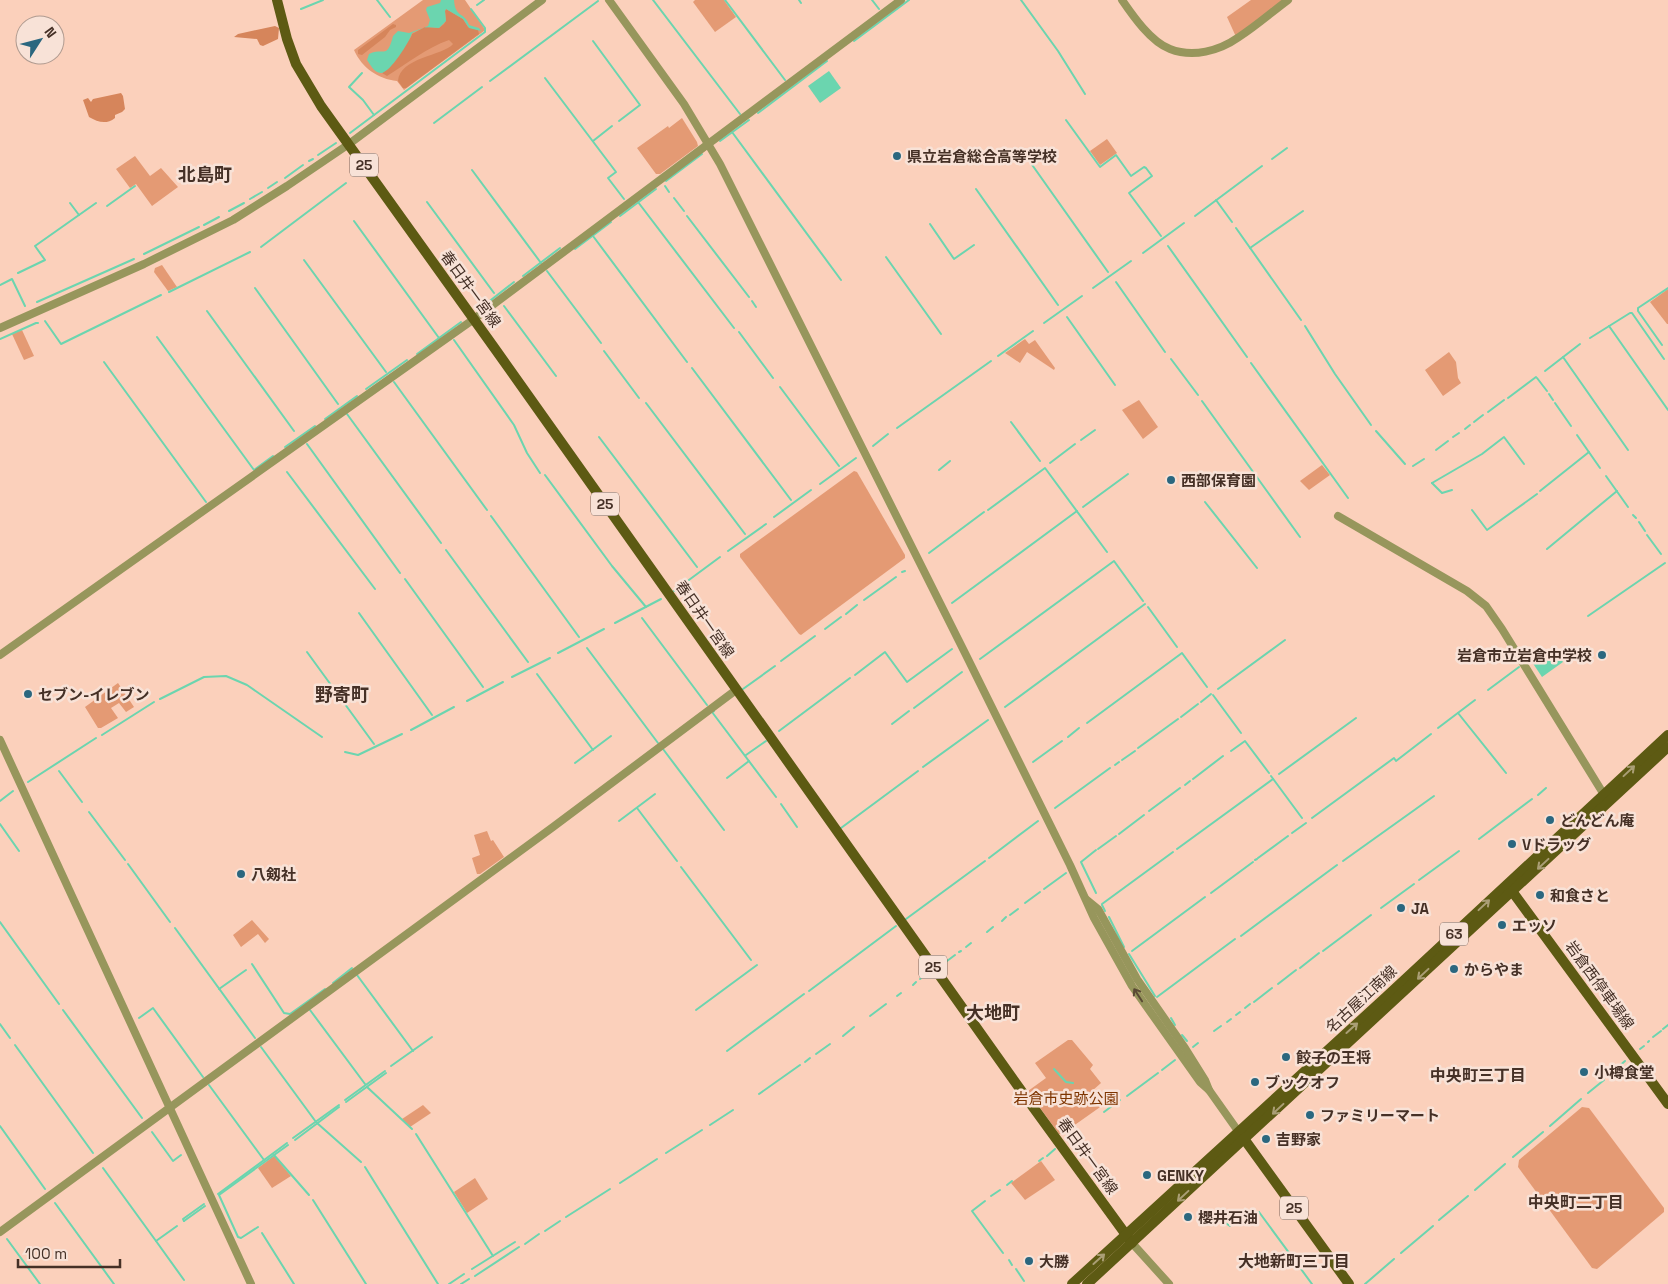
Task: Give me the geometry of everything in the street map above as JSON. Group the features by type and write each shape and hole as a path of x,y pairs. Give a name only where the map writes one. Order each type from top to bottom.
{"main road":[{"name":"春日井一宮線","path":"277,0 296,64 321,106 474,318 1025,1096 1130,1239"},
{"name":"名古屋江南線","path":"1072,1284 1130,1239 1245,1140 1606,798 1668,735"},
{"name":"名古屋江南線","path":"1606,798 1668,748"},
{"name":"名古屋江南線","path":"1087,1284 1238,1131 1510,888"},
{"name":"岩倉西停車場線","path":"1510,888 1668,1104"},
{"name":"25","path":"1238,1131 1349,1284"}],"street":[{"path":"0,328 144,264 233,220 349,144 542,0"},
{"path":"609,0 684,104 709,144 965,653 1084,897 1098,910 1122,955 1152,1003 1185,1048 1209,1090 1238,1131"},
{"path":"0,655 474,318 901,0"},
{"path":"1122,0 1152,37 1169,49 1187,53 1203,53 1221,48 1240,37 1288,0"},
{"path":"1338,516 1446,578 1486,606 1512,644 1606,798"},
{"path":"0,1232 553,827 736,690"},
{"path":"0,740 251,1284"},
{"path":"1130,1239 1169,1284"}],"green space":[{"path":"423,0 465,0 484,28 484,31 404,90 397,81 383,78 371,72 361,62 354,50"},
{"path":"695,0 724,0 736,17 715,32 693,2"},
{"path":"1251,0 1288,0 1237,39 1227,17"},
{"path":"682,118 698,146 660,174 656,174 637,148"},
{"path":"1107,139 1117,153 1100,165 1090,151"},
{"path":"135,156 150,176 161,168 178,187 152,206 136,184 130,188 116,169"},
{"path":"162,265 177,287 168,291 154,272 155,268"},
{"path":"1668,289 1668,324 1667,324 1650,302"},
{"path":"22,330 34,356 24,360 12,334"},
{"path":"1025,339 1029,344 1035,340 1055,368 1054,370 1027,352 1020,363 1005,353"},
{"path":"1449,352 1456,362 1458,378 1461,383 1443,396 1425,370"},
{"path":"1139,400 1158,427 1143,439 1122,410"},
{"path":"1322,465 1330,475 1309,490 1300,481"},
{"path":"854,471 857,472 905,558 801,635 740,557 740,554"},
{"path":"118,683 134,707 126,712 119,703 111,708 118,718 98,728 85,707"},
{"path":"487,831 491,841 493,840 504,857 480,874 477,874 472,858 480,855 474,835"},
{"path":"252,920 269,939 265,943 258,934 241,947 233,935"},
{"name":"岩倉市史跡公園","path":"1068,1040 1072,1040 1093,1065 1090,1069 1101,1083 1092,1091 1103,1105 1062,1134 1059,1134 1028,1091 1046,1078 1035,1063"},
{"path":"423,1105 431,1113 410,1127 402,1119"},
{"path":"1582,1107 1589,1108 1664,1208 1664,1212 1597,1269 1592,1268 1518,1167 1519,1160"},
{"path":"274,1156 291,1176 272,1188 258,1168"},
{"path":"1041,1161 1055,1180 1025,1200 1011,1183"},
{"path":"475,1178 488,1199 467,1213 454,1192"}],"shaded area":[{"path":"441,0 454,0 456,10 465,18 469,25 479,28 481,31 469,28 463,19 446,9 446,21 439,28 425,27 428,26 430,20 426,10 427,7 440,3"},
{"path":"446,9 463,19 468,27 478,30 479,34 406,88 403,88 398,81 406,67 422,58 448,48 453,44 449,40 425,51 387,76 382,73 396,60 412,34 425,27 439,28 444,24"},
{"path":"393,24 396,27 390,30 385,37 362,55 358,54 358,50"},
{"path":"275,26 279,28 278,39 263,46 260,45 257,39 234,37 238,34"},
{"path":"424,28 412,33 399,56 385,72 376,72 372,68 367,60 369,54 387,50 393,36 398,31 409,33"},
{"path":"829,71 841,88 820,103 808,86"},
{"path":"121,93 125,109 115,115 115,118 108,122 102,122 89,117 83,100 88,98 91,102 93,99"},
{"path":"1553,647 1563,662 1542,677 1532,662"}],"waterway":[{"path":"301,9 323,0"},
{"path":"377,0 390,17"},
{"path":"477,5 484,0"},
{"path":"653,0 740,114"},
{"path":"725,0 785,80"},
{"path":"872,0 879,9"},
{"path":"854,41 909,0"},
{"path":"1021,0 1058,51 1085,94"},
{"path":"490,81 598,1"},
{"path":"350,133 485,32 485,28 471,9"},
{"path":"593,41 640,105 619,121"},
{"path":"758,113 827,61"},
{"path":"362,73 349,87 363,100 374,115"},
{"path":"545,78 616,172 608,178 624,199"},
{"path":"434,123 482,87"},
{"path":"720,141 749,120"},
{"path":"1066,120 1100,167 1116,155 1131,176 1144,167 1146,168 1152,176 1129,193 1161,236"},
{"path":"593,141 612,126"},
{"path":"732,132 841,280"},
{"path":"318,155 336,143"},
{"path":"1272,159 1287,148"},
{"path":"1023,152 1108,272"},
{"path":"666,181 702,154"},
{"path":"309,161 313,159"},
{"path":"285,178 303,165"},
{"path":"1195,216 1262,166"},
{"path":"472,170 541,263"},
{"path":"268,188 277,182"},
{"path":"261,247 346,183"},
{"path":"107,206 135,186"},
{"path":"665,186 669,192"},
{"path":"620,216 656,189"},
{"path":"976,189 1058,305"},
{"path":"250,199 262,192"},
{"path":"674,198 684,211"},
{"path":"1216,200 1232,222"},
{"path":"427,202 494,293"},
{"path":"638,202 734,328"},
{"path":"70,203 79,215"},
{"path":"18,273 45,260 35,246 96,203"},
{"path":"229,211 244,203"},
{"path":"1250,248 1303,211"},
{"path":"687,216 749,297"},
{"path":"204,225 219,217"},
{"path":"354,221 439,338"},
{"path":"575,249 611,222"},
{"path":"1143,253 1184,223"},
{"path":"930,224 954,259 974,245"},
{"path":"144,254 199,227"},
{"path":"1236,228 1301,320"},
{"path":"593,236 687,362"},
{"path":"1168,246 1247,357"},
{"path":"523,276 560,248"},
{"path":"169,292 250,252"},
{"path":"886,257 941,334"},
{"path":"37,302 134,259"},
{"path":"304,260 386,372"},
{"path":"1093,288 1131,261"},
{"path":"547,271 601,343"},
{"path":"0,285 12,279 25,306"},
{"path":"482,307 514,282"},
{"path":"1116,282 1165,352"},
{"path":"255,288 338,404"},
{"path":"1662,345 1638,311 1638,308 1668,288"},
{"path":"45,321 61,344 161,295"},
{"path":"1044,323 1082,296"},
{"path":"752,301 756,307"},
{"path":"504,306 556,376"},
{"path":"207,311 294,431"},
{"path":"1590,338 1632,313 1664,359"},
{"path":"1067,317 1115,385"},
{"path":"417,354 461,322"},
{"path":"0,339 38,323"},
{"path":"1305,326 1335,374 1371,425"},
{"path":"1609,326 1668,410"},
{"path":"998,356 1033,331"},
{"path":"739,332 773,378"},
{"path":"157,337 254,470 273,456"},
{"path":"454,340 514,425 527,453 540,473"},
{"path":"1545,371 1580,344"},
{"path":"604,351 639,398"},
{"path":"1563,357 1628,450"},
{"path":"1171,359 1198,395"},
{"path":"366,389 407,360"},
{"path":"897,428 991,361"},
{"path":"104,362 206,502"},
{"path":"1251,363 1348,498"},
{"path":"692,368 791,500"},
{"path":"1508,398 1536,377"},
{"path":"1537,378 1547,391"},
{"path":"394,382 487,510"},
{"path":"780,387 839,466"},
{"path":"1549,394 1553,400"},
{"path":"325,419 357,396"},
{"path":"1488,412 1504,400"},
{"path":"1202,401 1300,537"},
{"path":"646,403 745,534"},
{"path":"1555,403 1571,426"},
{"path":"347,414 441,543"},
{"path":"1474,422 1483,415"},
{"path":"1011,422 1040,461"},
{"path":"1465,429 1470,425"},
{"path":"285,447 315,426"},
{"path":"1081,440 1095,430"},
{"path":"1376,431 1405,464"},
{"path":"1453,437 1459,433"},
{"path":"873,446 888,434"},
{"path":"1577,435 1600,468"},
{"path":"599,437 697,567"},
{"path":"1432,483 1482,454 1504,437 1524,464"},
{"path":"1436,450 1448,441"},
{"path":"307,444 400,573"},
{"path":"1050,463 1075,444"},
{"path":"1540,491 1589,452"},
{"path":"820,484 856,458"},
{"path":"1413,466 1424,459"},
{"path":"939,470 950,461"},
{"path":"988,510 1045,468 1107,552"},
{"path":"287,472 375,589"},
{"path":"1083,507 1128,474"},
{"path":"545,475 612,566 646,607"},
{"path":"1606,476 1628,507"},
{"path":"1432,483 1442,493 1452,490"},
{"path":"774,517 811,490"},
{"path":"1547,549 1617,491"},
{"path":"1472,510 1487,530 1537,494"},
{"path":"1205,502 1257,568"},
{"path":"952,603 1077,511"},
{"path":"929,553 984,512"},
{"path":"1633,515 1636,518"},
{"path":"491,516 579,637"},
{"path":"1639,522 1645,531"},
{"path":"728,551 766,524"},
{"path":"1647,535 1661,554"},
{"path":"446,550 528,662"},
{"path":"674,591 720,557"},
{"path":"980,659 1114,561 1143,601"},
{"path":"1588,616 1665,563"},
{"path":"864,600 896,577"},
{"path":"405,579 483,687"},
{"path":"615,623 661,599"},
{"path":"1005,707 1145,604"},
{"path":"846,614 857,605"},
{"path":"1148,607 1177,647"},
{"path":"359,613 432,715"},
{"path":"825,629 841,617"},
{"path":"642,618 707,705"},
{"path":"558,653 604,629"},
{"path":"781,661 815,636"},
{"path":"1218,689 1285,640"},
{"path":"587,648 658,743"},
{"path":"855,675 885,652 907,682 952,649"},
{"path":"307,652 374,744"},
{"path":"1087,723 1182,653 1207,687"},
{"path":"512,677 550,658"},
{"path":"743,689 775,666"},
{"path":"1488,690 1519,667"},
{"path":"914,708 962,672"},
{"path":"537,674 593,750"},
{"path":"160,699 204,677 226,676 247,685 322,737"},
{"path":"779,731 850,678"},
{"path":"467,701 503,682"},
{"path":"1201,702 1211,694"},
{"path":"1213,695 1241,733"},
{"path":"1438,728 1475,700"},
{"path":"102,735 154,702"},
{"path":"1181,717 1198,704"},
{"path":"411,730 454,707"},
{"path":"714,711 712,712 776,797"},
{"path":"892,724 909,711"},
{"path":"1458,713 1506,773"},
{"path":"1279,774 1356,718"},
{"path":"1138,748 1178,719"},
{"path":"923,767 988,720"},
{"path":"1068,737 1079,728"},
{"path":"345,752 358,755 402,734"},
{"path":"1312,818 1394,758 1396,761 1431,734"},
{"path":"575,763 611,736"},
{"path":"28,782 96,738"},
{"path":"746,755 766,741"},
{"path":"1033,762 1062,741"},
{"path":"1231,751 1245,741 1269,773"},
{"path":"663,749 724,830"},
{"path":"1122,760 1135,751"},
{"path":"1193,779 1223,756"},
{"path":"727,778 749,761"},
{"path":"1115,765 1119,762"},
{"path":"1055,808 1110,768"},
{"path":"59,771 82,802"},
{"path":"841,828 918,771"},
{"path":"1271,776 1302,818"},
{"path":"1177,849 1273,779"},
{"path":"1185,785 1190,781"},
{"path":"1149,811 1180,788"},
{"path":"1538,795 1546,788"},
{"path":"0,801 13,791"},
{"path":"619,821 655,794"},
{"path":"1343,861 1434,796"},
{"path":"1479,839 1532,799"},
{"path":"781,804 797,827"},
{"path":"637,808 677,861"},
{"path":"89,812 125,860"},
{"path":"1119,834 1144,815"},
{"path":"989,858 1038,821"},
{"path":"1292,833 1306,823"},
{"path":"0,824 19,851"},
{"path":"1098,849 1116,836"},
{"path":"1258,858 1288,836"},
{"path":"1096,850 1081,862 1096,893"},
{"path":"1419,880 1459,851"},
{"path":"1102,904 1173,852"},
{"path":"906,919 985,861"},
{"path":"1211,893 1253,862"},
{"path":"128,864 170,922"},
{"path":"1241,936 1337,865"},
{"path":"681,867 751,960"},
{"path":"1044,889 1066,873"},
{"path":"1381,908 1414,884"},
{"path":"1025,903 1040,892"},
{"path":"1132,951 1205,897"},
{"path":"1102,905 1105,911"},
{"path":"1010,915 1018,909"},
{"path":"1323,951 1371,915"},
{"path":"1002,921 1006,917"},
{"path":"1109,917 1124,947"},
{"path":"0,922 59,1004"},
{"path":"809,991 896,926"},
{"path":"987,932 993,927"},
{"path":"175,928 255,1038"},
{"path":"1157,997 1235,939"},
{"path":"966,947 971,943"},
{"path":"1300,968 1319,953"},
{"path":"1129,954 1155,996"},
{"path":"939,967 955,955"},
{"path":"252,964 284,1013 290,1014 325,989"},
{"path":"696,1010 757,965"},
{"path":"333,983 352,968"},
{"path":"219,989 246,970"},
{"path":"1278,984 1296,970"},
{"path":"920,979 927,974"},
{"path":"357,975 413,1051"},
{"path":"913,985 916,982"},
{"path":"1254,1002 1272,988"},
{"path":"897,996 901,993"},
{"path":"727,1051 804,994"},
{"path":"870,1016 886,1004"},
{"path":"1245,1008 1250,1004"},
{"path":"139,1018 153,1008 203,1077"},
{"path":"63,1010 142,1118"},
{"path":"310,1010 365,1084"},
{"path":"1236,1015 1240,1012"},
{"path":"1171,1018 1175,1025"},
{"path":"1227,1022 1231,1019"},
{"path":"0,1024 10,1038"},
{"path":"1663,1029 1668,1025"},
{"path":"1214,1031 1221,1026"},
{"path":"843,1036 854,1027"},
{"path":"1653,1037 1661,1031"},
{"path":"1182,1035 1187,1041"},
{"path":"391,1066 432,1037"},
{"path":"1193,1047 1198,1043"},
{"path":"816,1054 830,1044"},
{"path":"15,1045 93,1153"},
{"path":"1640,1049 1644,1046"},
{"path":"261,1047 316,1122"},
{"path":"805,1062 810,1058"},
{"path":"1162,1070 1175,1060"},
{"path":"1609,1075 1625,1061"},
{"path":"759,1094 800,1065"},
{"path":"1054,1069 1066,1082 1073,1083"},
{"path":"345,1100 385,1071"},
{"path":"346,1102 386,1073"},
{"path":"1127,1096 1158,1073"},
{"path":"1588,1093 1604,1080"},
{"path":"209,1085 264,1160"},
{"path":"367,1087 412,1129"},
{"path":"1550,1126 1581,1099"},
{"path":"1104,1112 1120,1100"},
{"path":"293,1138 339,1105"},
{"path":"295,1140 339,1107"},
{"path":"710,1125 733,1110"},
{"path":"317,1123 361,1162"},
{"path":"0,1126 45,1189"},
{"path":"666,1153 702,1130"},
{"path":"152,1132 173,1161 181,1155"},
{"path":"1513,1157 1543,1132"},
{"path":"416,1134 493,1256"},
{"path":"218,1194 287,1143"},
{"path":"258,1227 241,1238 238,1237 219,1195 288,1145"},
{"path":"1047,1156 1055,1149"},
{"path":"274,1155 309,1195"},
{"path":"1039,1161 1043,1158"},
{"path":"620,1183 657,1159"},
{"path":"1475,1190 1505,1164"},
{"path":"365,1167 438,1284"},
{"path":"103,1168 156,1241 177,1226"},
{"path":"1007,1185 1012,1181"},
{"path":"566,1217 610,1189"},
{"path":"991,1196 1000,1190"},
{"path":"1439,1220 1468,1196"},
{"path":"313,1200 366,1284"},
{"path":"985,1201 972,1211 1003,1253"},
{"path":"55,1203 114,1284"},
{"path":"184,1221 183,1219 204,1204"},
{"path":"184,1221 205,1206"},
{"path":"1246,1224 1259,1212 1312,1284"},
{"path":"1212,1214 1230,1226"},
{"path":"545,1231 560,1221"},
{"path":"1401,1253 1433,1226"},
{"path":"262,1233 294,1284"},
{"path":"525,1244 539,1234"},
{"path":"7,1239 40,1284"},
{"path":"156,1241 184,1280"},
{"path":"472,1269 515,1242"},
{"path":"475,1276 519,1247"},
{"path":"1365,1284 1394,1259"},
{"path":"1009,1260 1012,1265"},
{"path":"1016,1269 1024,1281"},
{"path":"449,1284 464,1274"},
{"path":"461,1284 469,1279"}],"place":[{"name":"県立岩倉総合高等学校","path":"897,156"},
{"name":"西部保育園","path":"1171,480"},
{"name":"岩倉市立岩倉中学校","path":"1602,655"},
{"name":"セブン-イレブン","path":"28,694"},
{"name":"どんどん庵","path":"1550,820"},
{"name":"Vドラッグ","path":"1512,844"},
{"name":"八剱社","path":"241,874"},
{"name":"和食さと","path":"1540,895"},
{"name":"JA","path":"1401,908"},
{"name":"エッソ","path":"1502,925"},
{"name":"からやま","path":"1454,969"},
{"name":"餃子の王将","path":"1286,1057"},
{"name":"小樽食堂","path":"1584,1072"},
{"name":"ブックオフ","path":"1255,1082"},
{"name":"ファミリーマート","path":"1310,1115"},
{"name":"吉野家","path":"1266,1139"},
{"name":"GENKY","path":"1147,1175"},
{"name":"櫻井石油","path":"1188,1217"},
{"name":"大勝","path":"1029,1261"}],"district":[{"name":"北島町","path":"205,174"},
{"name":"野寄町","path":"342,694"},
{"name":"大地町","path":"993,1012"},
{"name":"中央町三丁目","path":"1478,1075"},
{"name":"中央町二丁目","path":"1576,1202"},
{"name":"大地新町三丁目","path":"1294,1261"}]}
